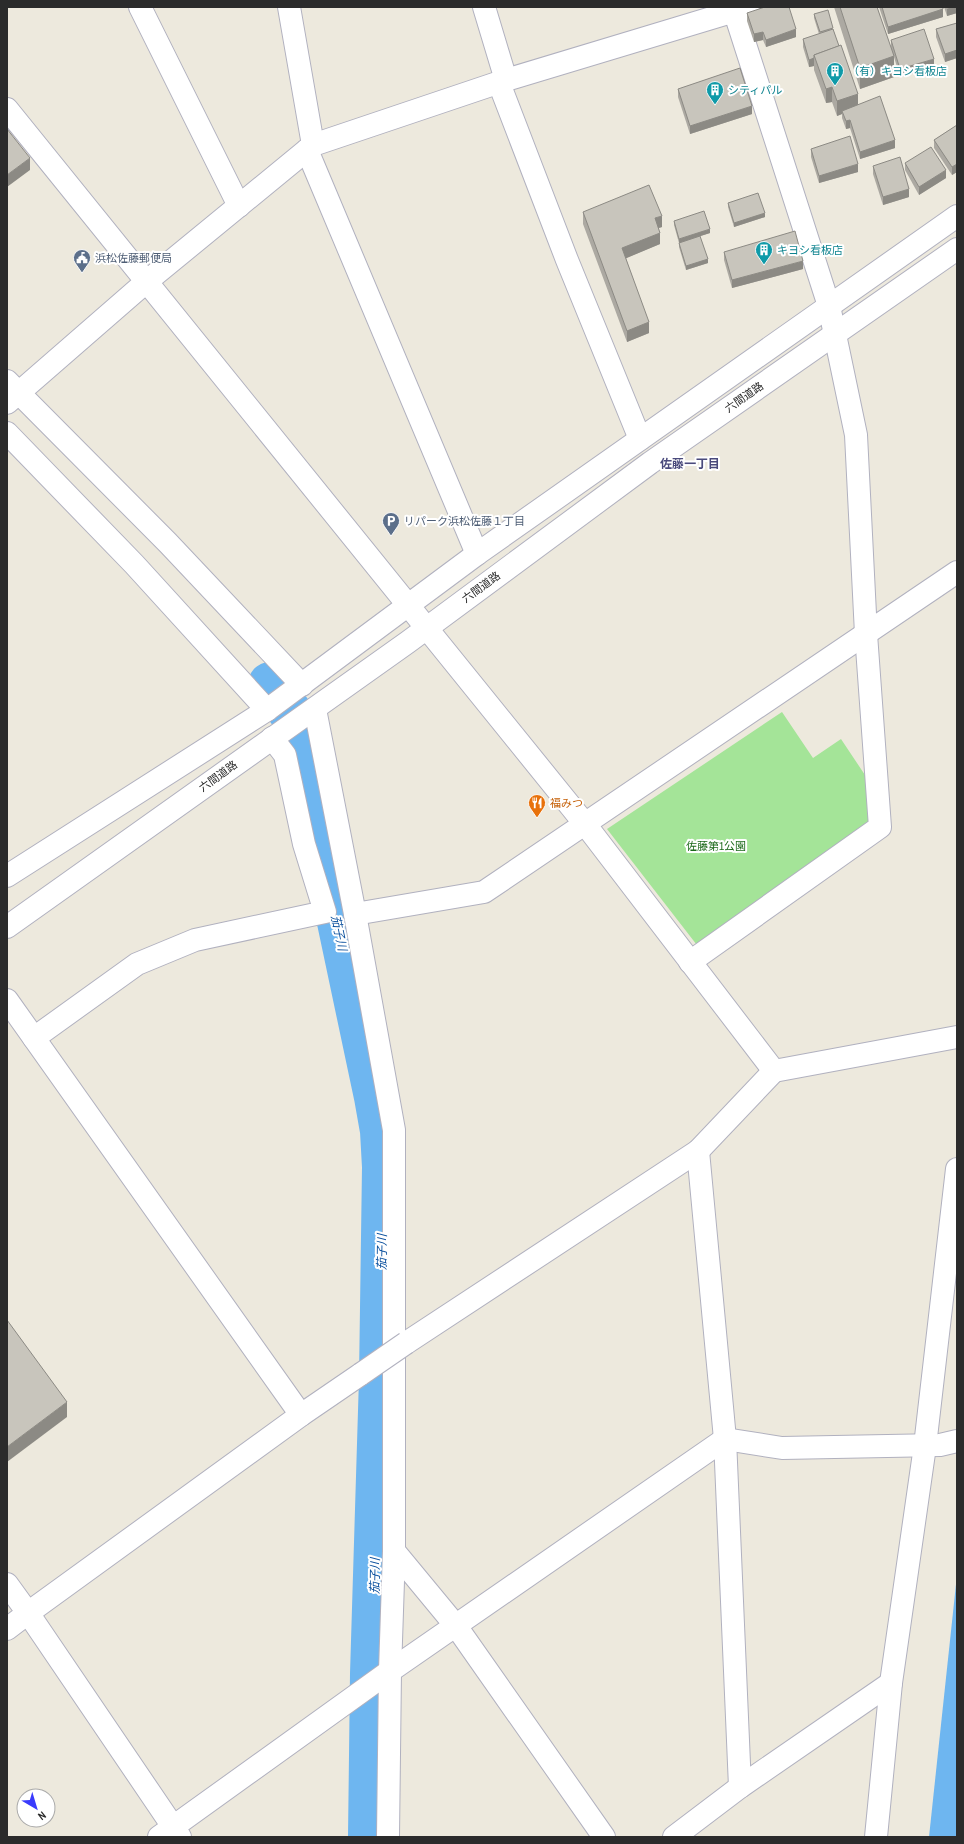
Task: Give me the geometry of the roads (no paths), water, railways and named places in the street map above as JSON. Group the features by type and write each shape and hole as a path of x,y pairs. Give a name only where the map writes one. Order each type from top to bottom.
{"street":[{"path":"140,7 239,206"},
{"path":"289,7 310,147 477,554"},
{"path":"484,7 503,82 567,260 640,439"},
{"path":"302,685 168,543 11,393 310,147 503,82 739,9 829,306 856,435 866,634 880,827 690,962"},
{"path":"7,109 407,606 585,824 774,1071"},
{"path":"7,876 267,710 477,554 957,216"},
{"name":"六間道路","path":"7,928 315,709 650,463 957,249"},
{"path":"7,433 134,564 267,710"},
{"path":"355,914 484,892 957,572"},
{"path":"315,709 355,914 394,1130 394,1550 390,1671 388,1837"},
{"path":"34,1038 137,964 195,940 325,912 304,844 285,755 274,737"},
{"path":"7,1000 300,1415"},
{"path":"7,1629 300,1415 698,1150 774,1071 957,1037"},
{"path":"698,1150 725,1440 740,1787"},
{"path":"876,1837 891,1683 941,1444 957,1169"},
{"path":"7,1584 28,1614 170,1834 390,1671 725,1440 782,1448 941,1444"},
{"path":"394,1550 456,1626 604,1837"},
{"path":"674,1837 740,1787 891,1683"}],"water":[{"path":"957,1575 957,1837 929,1837"}],"waterway":[{"name":"茄子川","path":"270,684 293,716 299,729 333,901 339,922 382,1131 384,1167 381,1378 372,1674 370,1837"}],"place":[{"name":"（有）キヨシ看板店","path":"835,86"},
{"name":"シティパル","path":"715,105"},
{"name":"キヨシ看板店","path":"764,265"},
{"name":"浜松佐藤郵便局","path":"82,273"},
{"name":"リパーク浜松佐藤１丁目","path":"391,536"},
{"name":"福みつ","path":"537,818"}],"district":[{"name":"佐藤一丁目","path":"690,464"}],"park label":[{"name":"佐藤第1公園","path":"716,846"}]}
